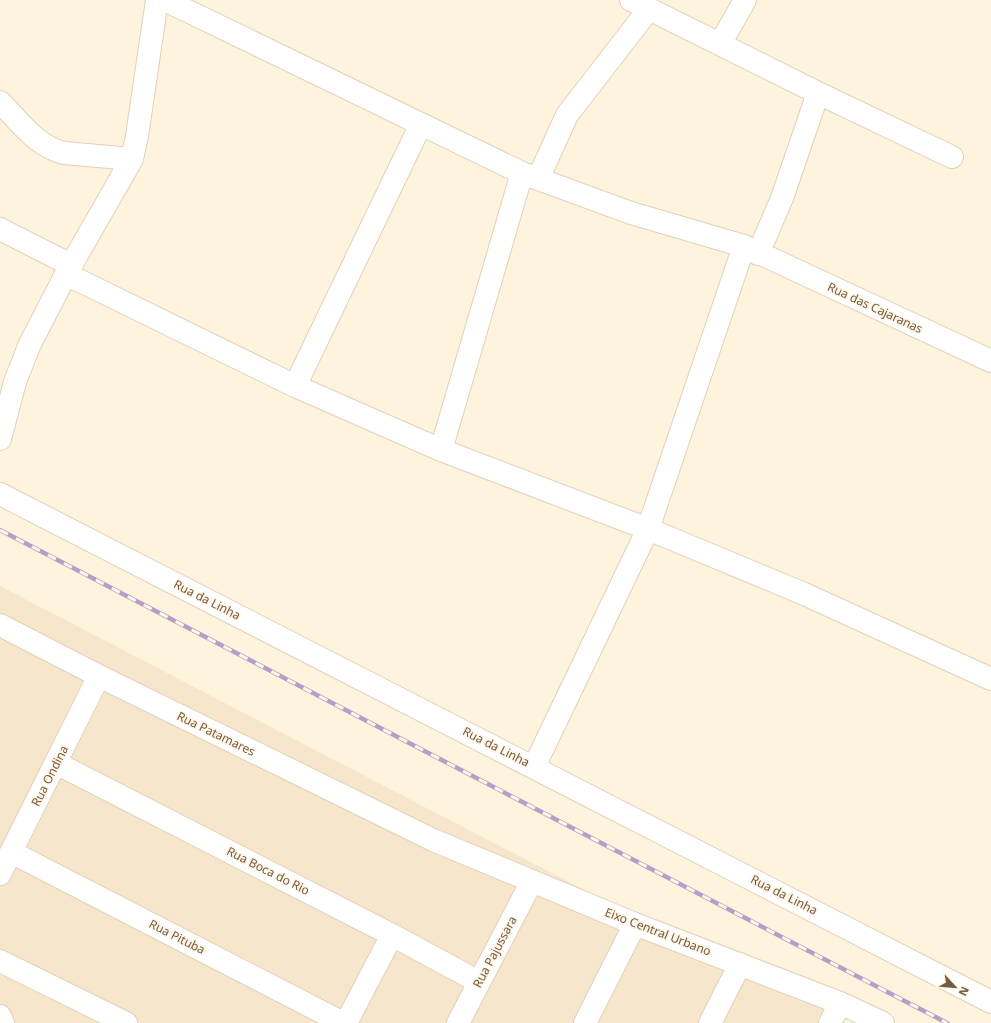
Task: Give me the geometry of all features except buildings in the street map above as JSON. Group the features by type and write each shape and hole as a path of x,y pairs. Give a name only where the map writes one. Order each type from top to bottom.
{"street":[{"path":"0,439 15,382 29,346 68,270 132,159 138,136 157,0"},
{"name":"Rua das Cajaranas","path":"165,0 530,176 631,213 751,250 991,361"},
{"path":"720,44 745,0"},
{"path":"441,450 530,176 567,115 640,5 952,157"},
{"path":"534,767 648,529 751,250 782,198 818,93"},
{"path":"0,102 40,142 56,150 64,153 132,159"},
{"path":"295,386 421,124"},
{"path":"0,229 68,270 295,386 441,450 648,529 802,593 991,679"},
{"name":"Rua da Linha","path":"0,494 991,1002"},
{"name":"Rua Patamares","path":"0,625 99,676 433,840"},
{"name":"Rua Ondina","path":"0,874 99,676"},
{"name":"Rua Boca do Rio","path":"56,763 392,935 478,982"},
{"name":"Eixo Central Urbano","path":"433,840 636,924 840,1003 883,1023"},
{"name":"Rua Pituba","path":"11,852 344,1023"},
{"name":"Rua Pajussara","path":"458,1023 478,982 532,881"},
{"path":"585,1023 636,924"},
{"path":"344,1023 392,935"},
{"path":"0,961 126,1023"},
{"path":"710,1023 740,964"},
{"path":"830,1023 840,1003"},
{"path":"0,1016 3,1023"}],"shaded area":[{"path":"0,586 736,969 834,1013 838,1023 0,1023"}],"railway":[{"path":"0,530 947,1023"}]}
